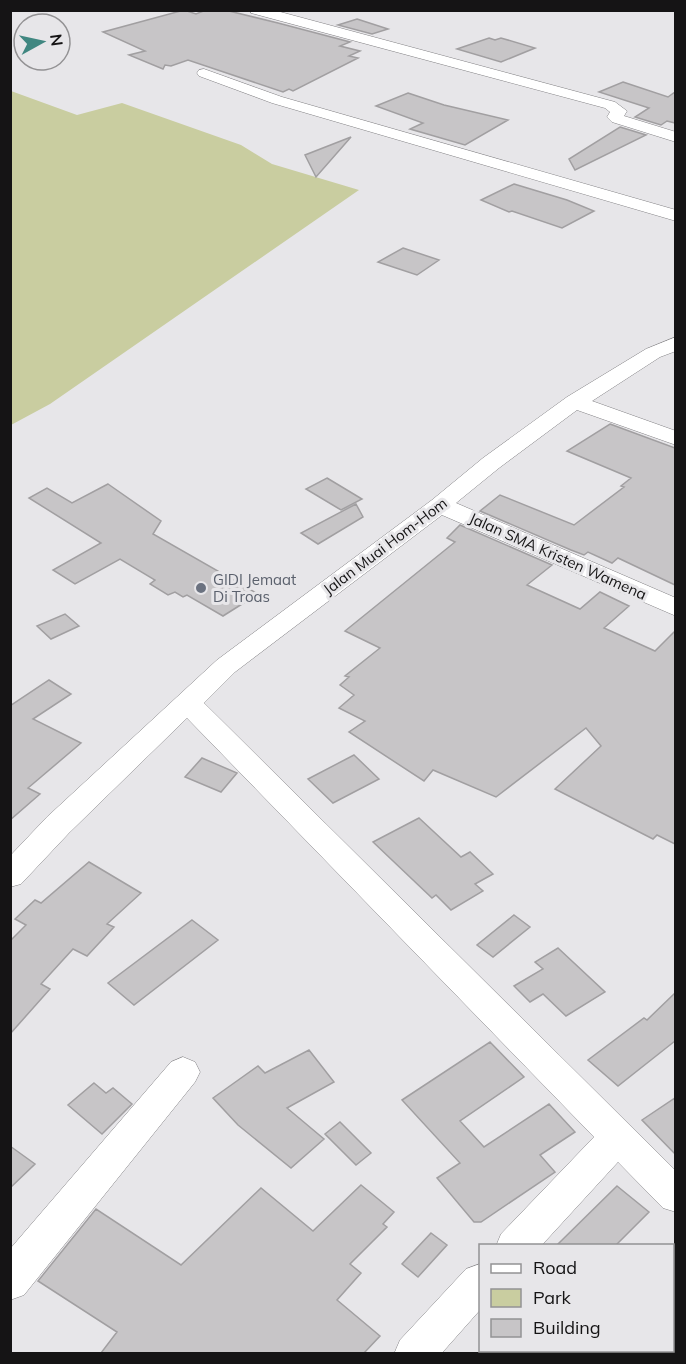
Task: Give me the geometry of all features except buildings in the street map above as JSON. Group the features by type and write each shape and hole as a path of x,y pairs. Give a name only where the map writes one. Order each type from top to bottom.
{"street":[{"path":"256,10 610,105 619,111 615,117 618,119 675,137"},
{"path":"204,73 277,100 675,216"},
{"name":"Jalan Muai Hom-Hom","path":"10,876 58,825 226,666 440,505 491,463 575,402 653,353 675,343"},
{"path":"575,402 675,439"},
{"name":"Jalan SMA Kristen Wamena","path":"440,505 675,608"},
{"path":"187,702 675,1196"},
{"path":"15,1265 183,1072"},
{"path":"516,1244 618,1137"},
{"path":"414,1353 479,1283"}],"green space":[{"path":"11,91 77,115 122,103 241,145 272,164 359,190 50,404 11,425"}],"place":[{"name":"GIDI Jemaat Di Troas","path":"201,588"}]}
